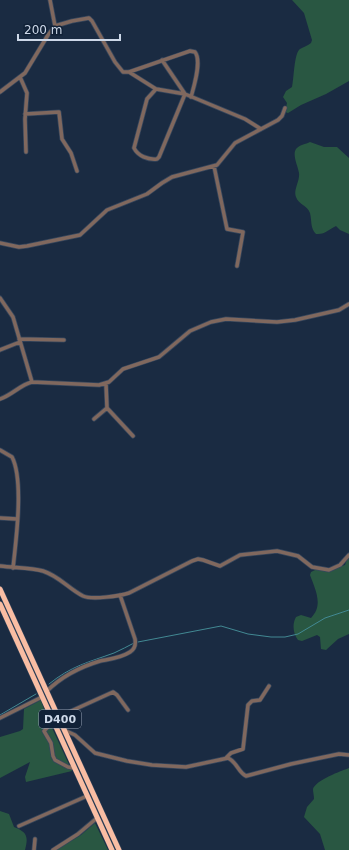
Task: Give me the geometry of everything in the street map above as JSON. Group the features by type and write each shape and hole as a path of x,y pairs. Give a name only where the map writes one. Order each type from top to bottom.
{"highway":[{"name":"D400","path":"0,589 119,850"},
{"name":"D400","path":"0,604 112,850"}],"street":[{"path":"50,0 55,26"},
{"path":"0,92 20,77 30,66 55,26 72,20 86,18 91,19 118,68 123,72 129,72 190,51 196,53 198,64 191,97"},
{"path":"162,60 185,94"},
{"path":"129,72 156,89 185,94 245,119 261,129"},
{"path":"20,77 27,93 25,114 26,152"},
{"path":"156,89 147,99 134,148 148,159 157,159 159,157 185,94"},
{"path":"0,243 27,246 80,235 106,210 147,194 172,177 220,163 236,143 278,120 282,116 285,108"},
{"path":"25,114 59,112 62,139 70,153 77,171"},
{"path":"214,166 227,229 243,232 237,266"},
{"path":"0,298 13,317 32,382"},
{"path":"0,399 12,394 24,385 32,382 106,384 123,368 158,357 190,332 211,322 226,319 277,322 295,320 339,310 349,304"},
{"path":"0,350 19,340 64,340"},
{"path":"106,384 107,408 133,436"},
{"path":"94,419 107,408"},
{"path":"0,450 10,455 14,460 18,485 13,568"},
{"path":"0,518 17,519"},
{"path":"0,566 37,570 48,573 61,580 85,597 129,593 198,559 220,566 240,555 277,551 298,556 312,567 329,570 340,565 349,555"},
{"path":"47,691 64,676 92,664 132,651 135,643 120,595"},
{"path":"64,730 75,735 95,752 152,765 186,767 226,758 232,753 243,749 248,705 252,701 260,700 269,686"},
{"path":"58,716 113,692 128,710"},
{"path":"0,718 42,697"},
{"path":"48,727 44,731 50,741 55,760 68,767 74,768"},
{"path":"226,758 233,760 242,774 248,776 291,764 339,754 349,755"},
{"path":"19,826 87,796"},
{"path":"53,850 78,834 97,818"},
{"path":"34,850 33,845 35,839"}],"green space":[{"path":"292,0 349,0 349,81 288,113 285,112 287,103 283,97 286,91 292,87 296,56 300,49 311,43 312,40 304,13"},
{"path":"310,142 324,147 337,147 349,158 349,234 340,230 336,226 324,233 316,234 312,227 309,210 299,202 296,197 295,191 299,179 299,173 295,151 299,146"},
{"path":"349,554 349,634 338,639 326,650 321,649 320,637 317,635 302,641 298,640 294,629 296,617 301,615 311,618 317,608 318,602 316,591 310,575 311,572 317,569 333,569 345,565"},
{"path":"41,700 46,715 72,771 26,782 25,777 30,762 0,778 0,737 23,729 24,709"},
{"path":"349,768 349,850 325,850 320,834 304,817 307,807 314,799 313,789 315,786 329,776"},
{"path":"0,811 9,814 14,827 26,835 27,841 25,850 0,850"},
{"path":"95,823 108,850 56,850 81,835"}],"waterway":[{"path":"138,642 221,626 248,634 285,637 298,634 325,618 349,610"},
{"path":"49,684 73,669 114,653 134,643"},
{"path":"0,715 36,694"}]}
